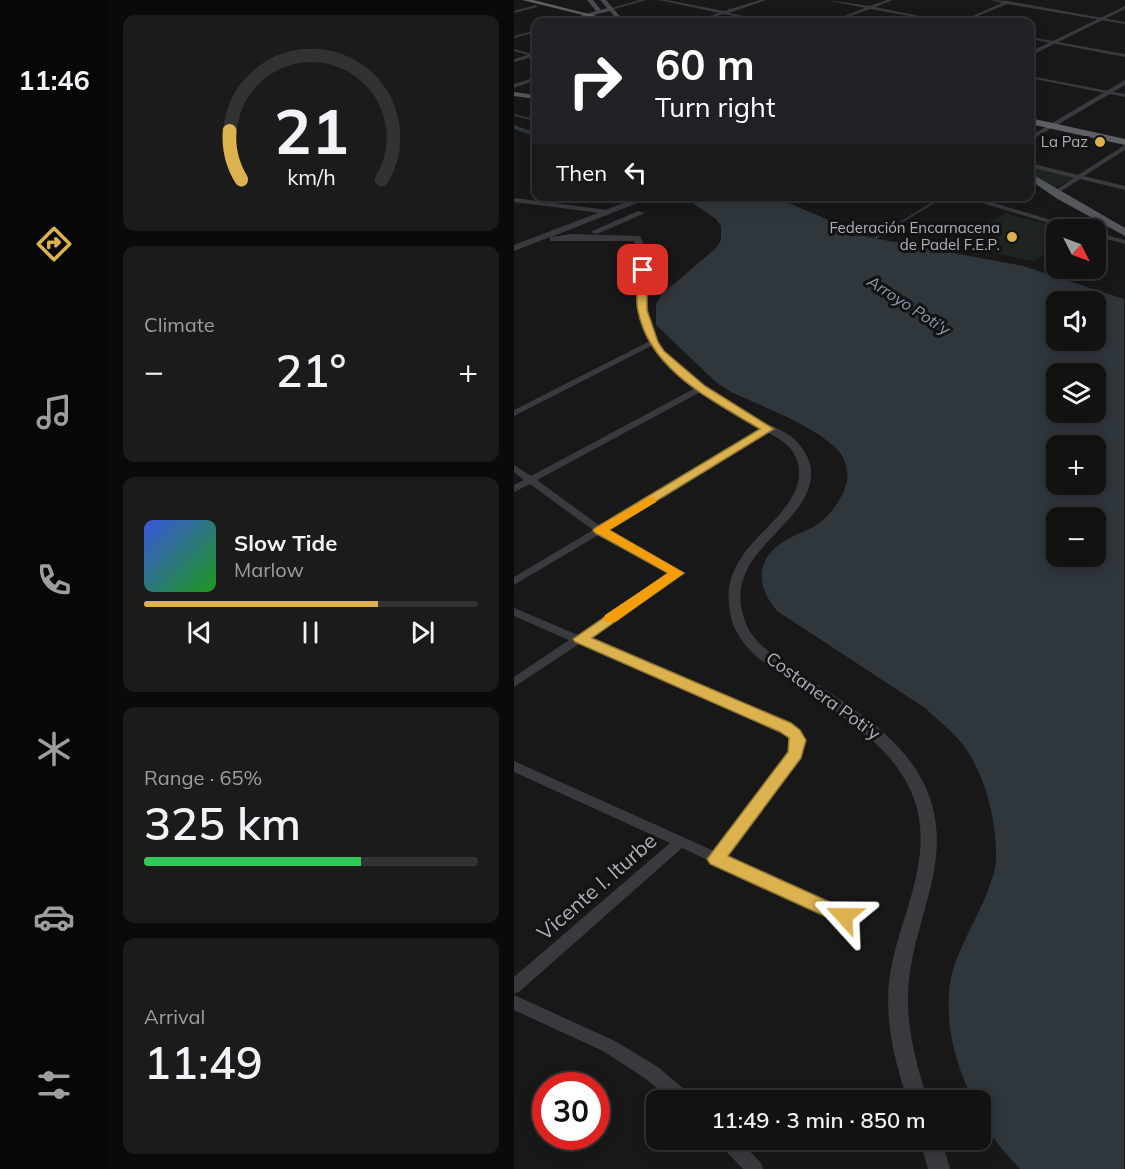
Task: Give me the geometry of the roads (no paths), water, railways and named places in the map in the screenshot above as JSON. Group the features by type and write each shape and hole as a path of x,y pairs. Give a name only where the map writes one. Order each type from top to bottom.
{"highway":[{"path":"515,0 597,18"},
{"path":"525,0 591,18"},
{"path":"1034,119 1124,142"}],"main road":[{"path":"590,0 600,12"},
{"path":"603,0 617,18"},
{"path":"585,16 611,9"},
{"path":"514,94 532,96"},
{"path":"1034,179 1124,233"}],"street":[{"path":"611,9 644,0"},
{"path":"661,0 749,18"},
{"path":"708,18 764,0"},
{"path":"829,0 925,18"},
{"path":"842,18 891,0"},
{"path":"992,0 1124,23"},
{"path":"971,18 1014,0"},
{"path":"514,12 536,6"},
{"path":"1034,52 1124,7"},
{"path":"578,18 585,16"},
{"path":"514,37 532,32"},
{"path":"1034,39 1124,56"},
{"path":"514,50 532,54"},
{"path":"514,61 532,56"},
{"path":"1034,78 1124,96"},
{"path":"514,86 532,81"},
{"path":"1034,137 1124,82"},
{"path":"1055,193 1080,177 1124,142"},
{"path":"1034,166 1124,188"},
{"path":"514,200 619,214 638,227"},
{"path":"514,248 638,201"},
{"path":"638,227 650,201"},
{"path":"980,201 1046,220"},
{"path":"592,219 597,224 611,227 638,227"},
{"path":"577,237 626,220"},
{"name":"Costanera Poti'y","path":"626,220 638,227 643,258 642,310 653,342 660,353 701,388 787,439 796,448 805,466 806,476 797,498 753,549 740,569 735,589 736,608 745,635 773,662 853,716 888,744 912,776 923,802 928,822 929,867 901,965 897,1007 903,1053 915,1090"},
{"path":"533,241 577,237 638,227"},
{"path":"1106,237 1124,242"},
{"path":"514,412 653,342"},
{"path":"514,489 701,388"},
{"path":"514,582 768,429"},
{"path":"514,468 600,530 678,573 514,683"},
{"path":"514,612 786,728 798,740 796,754 716,859"},
{"path":"514,765 844,916"},
{"name":"Vicente I. Iturbe","path":"514,987 680,842"},
{"path":"514,1002 609,1046 652,1073 672,1090"},
{"path":"737,1150 755,1169"},
{"path":"934,1150 939,1169"}],"water":[{"path":"689,201 784,201 868,237 1023,266 1046,274 1046,279 1063,279 1100,291 1046,291 1046,351 1106,351 1106,293 1124,299 1124,1169 1020,1169 991,1134 991,1090 968,1090 967,1087 952,1041 949,993 957,959 985,898 995,869 995,830 989,800 972,758 945,726 925,708 777,611 765,593 762,575 767,557 783,542 814,526 827,516 844,492 847,472 841,455 825,439 799,423 731,392 717,383 656,325 656,304 661,295 716,248 721,240 721,226 716,219"}],"waterway":[{"path":"514,115 532,119"},
{"name":"Arroyo Poti'y","path":"514,127 532,134"},
{"path":"895,226 936,201"},
{"path":"875,238 897,224"}],"place":[{"name":"La Paz","path":"1100,142"},
{"name":"Federación Encarnacena de Padel F.E.P.","path":"1012,237"}]}
